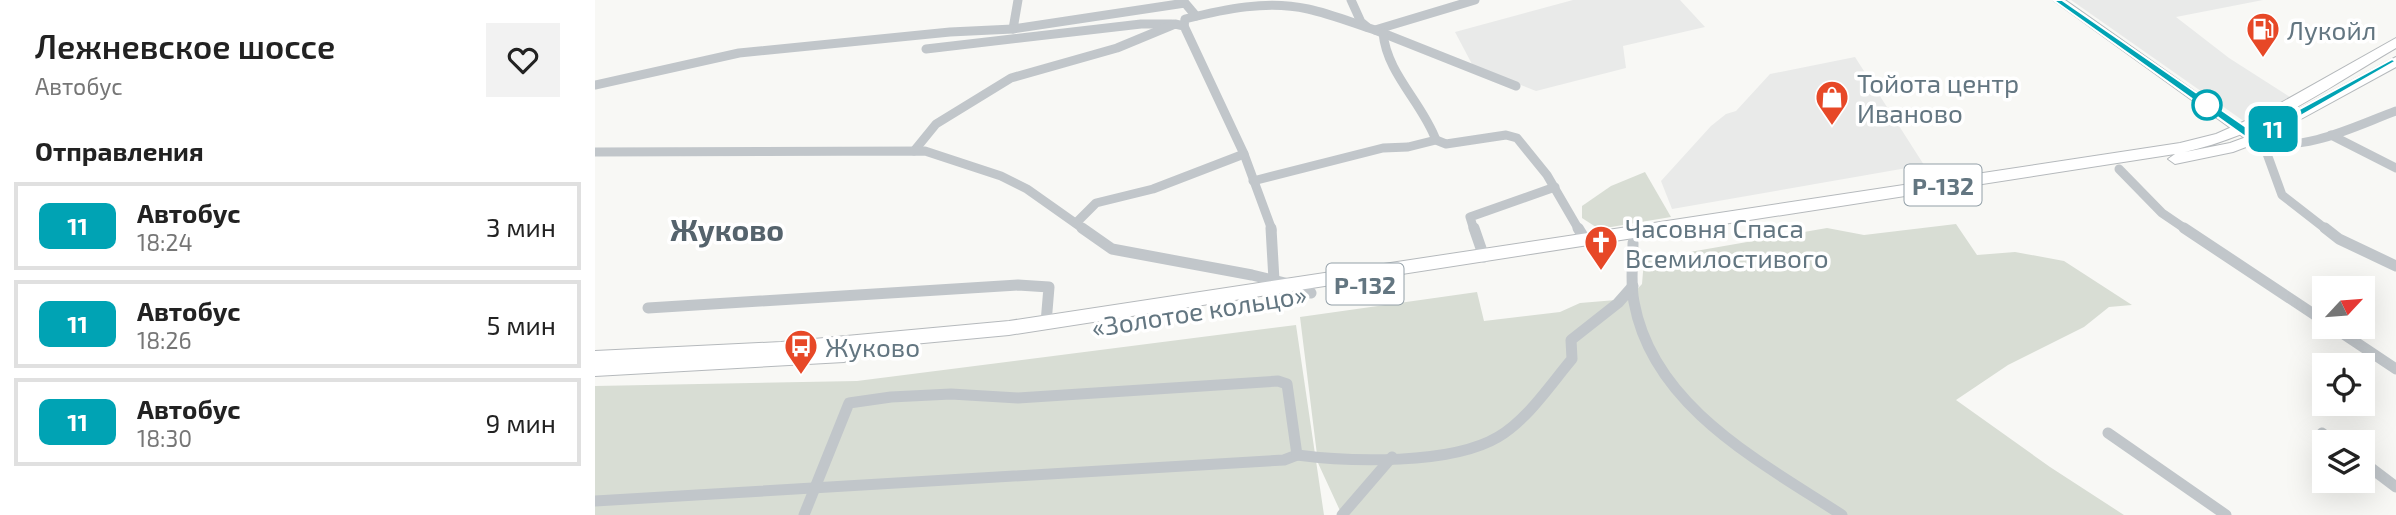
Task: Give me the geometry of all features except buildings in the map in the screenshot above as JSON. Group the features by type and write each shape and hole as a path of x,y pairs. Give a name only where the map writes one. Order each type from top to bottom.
{"highway":[{"name":"Р-132","path":"2120,165 2192,145 2254,135 2396,42"},
{"name":"Р-132","path":"2120,165 2198,155 2254,135 2396,61"},
{"name":"«Золотое кольцо»","path":"595,369 861,354 1045,333 1586,241 2120,165"},
{"name":"«Золотое кольцо»","path":"595,358 841,344 1046,323 1633,243 2120,165"}],"main road":[{"path":"2058,0 2254,135"},
{"path":"2067,0 2254,135"}],"street":[{"path":"1013,29 1018,0"},
{"path":"1351,0 1361,22 1375,30 1436,140"},
{"path":"1375,30 1475,0"},
{"path":"595,85 739,53 950,32 1013,29 1185,3 1196,16"},
{"path":"914,151 936,124 1011,78 1117,48 1179,25 1185,19 1246,7 1299,7 1375,30 1516,86"},
{"path":"926,49 1164,22 1179,25"},
{"path":"1179,25 1244,154 1273,233 1274,280"},
{"path":"2254,135 2277,147 2331,135 2396,111"},
{"path":"1253,181 1351,154 1408,147 1436,140 1446,144 1506,135 1517,138 1555,187 1586,241"},
{"path":"2254,135 2266,151 2282,195 2339,239 2396,266"},
{"path":"2331,135 2396,168"},
{"path":"595,152 925,151 1001,176 1027,189 1112,249 1274,280 1304,289"},
{"path":"1076,223 1096,203 1153,189 1244,154"},
{"path":"2120,165 2162,213 2312,313"},
{"path":"1484,257 1470,217 1555,187"},
{"path":"1633,243 1635,308 1645,338 1660,367 1685,401 1749,452 1842,515"},
{"path":"648,308 1019,285 1049,287 1046,323"},
{"path":"595,501 1284,460 1297,455 1355,460 1435,454 1474,447 1497,438 1522,416 1572,359 1571,340 1618,303 1633,286"},
{"path":"2352,340 2396,369"},
{"path":"804,515 849,403 891,397 951,394 1018,398 1278,381 1287,384 1297,455"},
{"path":"2108,433 2226,515"},
{"path":"1342,515 1392,457"},
{"path":"2375,471 2396,486"}],"shaded area":[{"path":"1573,0 1680,0 1705,27 1623,46 1626,68 1536,91 1473,66 1455,32"},
{"path":"2071,0 2263,0 2176,17 2229,58 2290,97 2245,122"},
{"path":"1855,57 1924,165 1672,209 1661,181 1711,126 1726,114 1736,111 1770,74"},
{"path":"1645,172 1671,217 1599,229 1582,218 1582,206 1611,186"},
{"path":"1956,224 1977,255 2015,252 2064,261 2132,305 2109,307 2084,327 2008,365 1956,400 2050,467 2124,515 1342,515 1318,463 1300,317 1477,292 1484,321 1560,312 1580,303 1628,299 1642,284 1644,260 1827,228 1864,235"},
{"path":"1296,325 1324,515 595,515 595,386 857,381"}],"bus line":[{"name":"11","path":"2058,0 2254,139 2396,61"}],"place":[{"name":"Лукойл","path":"2263,59"},
{"name":"Тойота центр Иваново","path":"1832,127"},
{"name":"Часовня Спаса Всемилостивого","path":"1601,272"},
{"name":"Жуково","path":"801,376"}],"district":[{"name":"Жуково","path":"727,229"}]}
